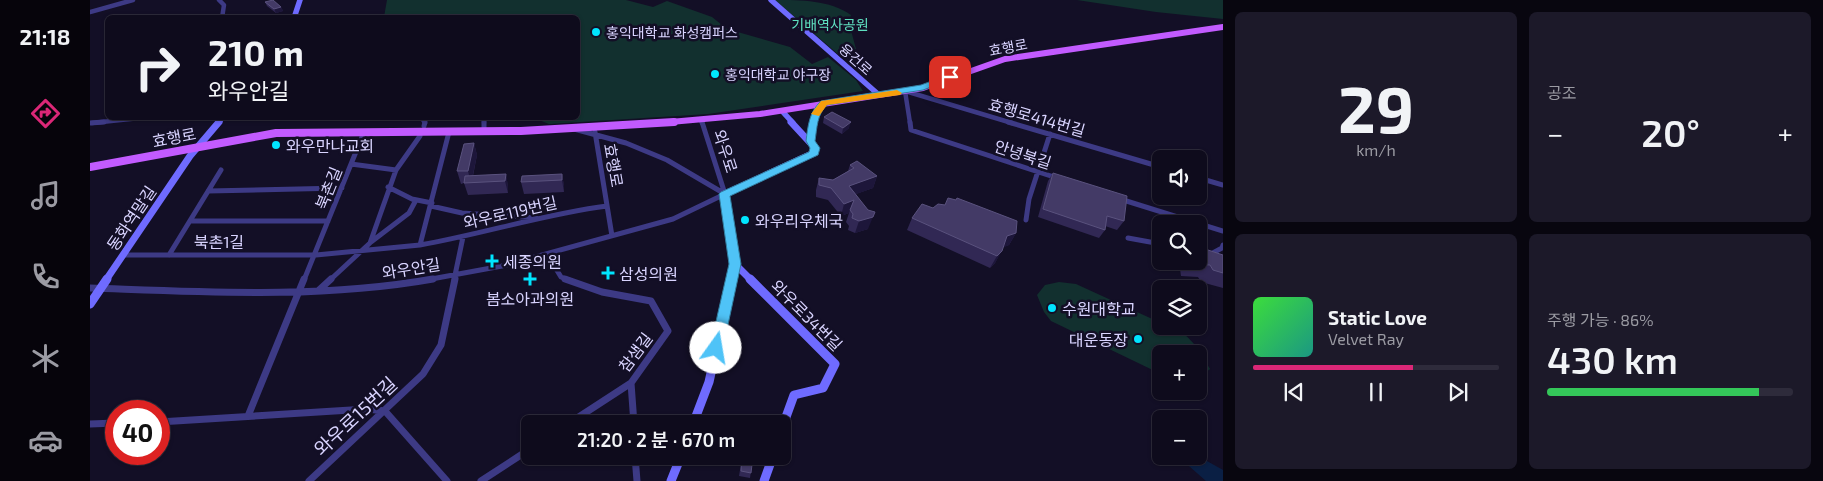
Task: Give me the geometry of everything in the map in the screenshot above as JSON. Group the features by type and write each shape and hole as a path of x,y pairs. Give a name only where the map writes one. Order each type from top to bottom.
{"main road":[{"name":"효행로","path":"90,167 276,133 484,132 571,129 594,132 782,111 923,88 1005,59 1223,28"}],"street":[{"path":"90,12 133,0"},
{"path":"219,0 224,5 222,15"},
{"path":"295,15 300,0"},
{"name":"융건로","path":"771,0 879,95"},
{"path":"866,97 869,93 869,85"},
{"name":"효행로414번길","path":"905,91 1152,164"},
{"name":"안녕북길","path":"905,91 911,130 1065,181"},
{"path":"907,100 921,96"},
{"path":"810,141 817,109 824,103"},
{"path":"782,111 810,141"},
{"path":"90,123 120,120"},
{"name":"동화역말길","path":"90,304 196,147 220,120"},
{"path":"424,126 425,120"},
{"path":"484,120 484,132"},
{"name":"와우로","path":"696,415 708,382 735,264 725,194 701,120"},
{"name":"북촌길","path":"248,416 298,292 316,255 364,132"},
{"path":"420,245 449,132"},
{"path":"594,132 667,160 725,194"},
{"name":"효행로","path":"594,132 612,236"},
{"path":"1026,220 1029,199 1050,134"},
{"path":"370,244 388,187 396,170 420,136"},
{"name":"와우안길","path":"90,288 269,294 393,286 457,274 547,254 673,218 814,153 815,148 810,141"},
{"path":"351,164 396,170"},
{"path":"169,255 221,170"},
{"path":"1207,180 1223,185"},
{"path":"388,187 396,193 416,200 462,212 541,218"},
{"path":"208,191 342,188"},
{"path":"1110,195 1223,231"},
{"path":"318,291 360,252 409,213 416,200"},
{"name":"와우로119번길","path":"316,255 360,252 463,238 541,218 607,206"},
{"path":"190,221 328,221"},
{"name":"와우로15번길","path":"309,481 423,374 441,345 463,238"},
{"path":"1128,238 1152,242"},
{"path":"1207,253 1211,254 1222,248 1223,245"},
{"name":"참샘길","path":"547,254 561,277 602,292 651,301 668,331 631,382 582,415"},
{"name":"북촌1길","path":"123,255 316,255"},
{"name":"와우로34번길","path":"735,264 835,364 823,388 794,396 787,415"},
{"path":"631,382 633,415"},
{"path":"170,421 367,409 385,411 447,481"},
{"path":"90,424 105,423"},
{"path":"481,481 521,455"},
{"path":"636,465 637,481"},
{"path":"671,481 677,465"},
{"path":"764,481 770,465"}],"green space":[{"path":"387,0 626,0 653,7 667,1 712,17 727,29 790,47 812,64 828,57 856,80 863,91 708,114 549,124 539,120 580,120 580,15 384,15"},
{"name":"기배역사공원","path":"775,0 805,1 834,6 843,10 851,15 849,23 856,49 849,54 839,55"},
{"path":"1077,0 1223,0 1223,19 1156,12"},
{"name":"대운동장","path":"1059,282 1076,284 1152,319 1152,335 1184,335 1195,345 1152,345 1152,370 1051,321 1044,312 1037,295 1045,285"}],"water":[{"path":"1207,461 1223,470 1223,481 1206,481 1187,465 1207,465"}],"building":[{"path":"273,0 281,7 274,9 265,2"},
{"path":"832,112 851,122 843,128 824,117"},
{"path":"474,143 468,171 457,171 464,144"},
{"path":"857,161 877,176 849,186 868,210 875,212 873,217 859,221 852,218 853,214 850,210 854,200 844,204 831,188 819,185 819,178 833,180 854,168 850,165"},
{"path":"1053,173 1127,196 1124,221 1107,216 1105,230 1043,209"},
{"path":"506,174 505,181 464,183 465,176"},
{"path":"562,174 562,180 521,182 522,176"},
{"path":"948,198 956,200 957,198 1017,221 1016,233 1007,236 1002,251 997,256 912,218 922,204 933,208 938,204 945,205"},
{"path":"1207,250 1223,255 1223,273 1213,270 1210,265 1207,265"},
{"path":"741,465 752,465 751,473 741,471"}],"slow traffic":[{"path":"816,114 817,109 824,103 897,93"}],"place":[{"name":"홍익대학교 화성캠퍼스","path":"596,32"},
{"name":"홍익대학교 야구장","path":"715,74"},
{"name":"와우만나교회","path":"276,145"},
{"name":"와우리우체국","path":"745,220"},
{"name":"세종의원","path":"492,261"},
{"name":"삼성의원","path":"608,273"},
{"name":"봄소아과의원","path":"530,279"},
{"name":"수원대학교","path":"1052,308"},
{"name":"대운동장","path":"1138,339"}],"route":[{"path":"716,348 735,264 725,194 814,153 815,148 810,141 813,122 817,109 824,103 899,93 923,88 950,77"}]}
